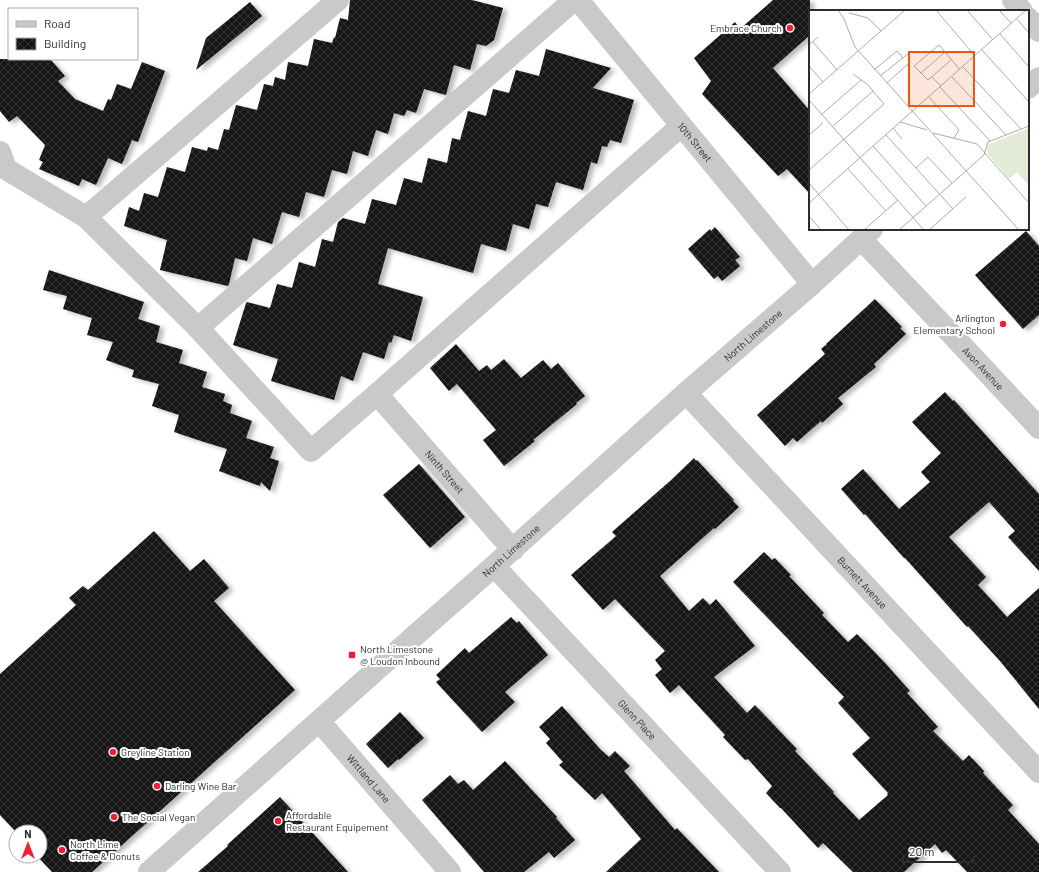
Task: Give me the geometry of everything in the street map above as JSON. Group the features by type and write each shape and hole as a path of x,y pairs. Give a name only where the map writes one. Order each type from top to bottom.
{"street":[{"path":"86,217 338,0"},
{"path":"198,328 574,0"},
{"name":"10th Street","path":"578,0 812,284"},
{"path":"1013,0 1021,10"},
{"path":"1029,19 1039,31"},
{"path":"1029,87 1039,78"},
{"path":"2,165 86,217 198,328 311,450 377,394 681,126"},
{"name":"North Limestone","path":"149,872 513,550 686,393 812,284 866,234"},
{"name":"Avon Avenue","path":"866,234 956,339 1039,428"},
{"name":"Burnett Avenue","path":"686,393 1039,772"},
{"name":"Ninth Street","path":"377,394 513,550"},
{"name":"Glenn Place","path":"494,566 780,872"},
{"name":"Wittland Lane","path":"319,721 450,872"}],"building":[{"path":"350,0 472,0 503,8 494,40 486,46 477,44 470,70 454,65 446,95 424,89 416,113 407,110 404,116 394,113 388,134 376,130 368,156 353,151 347,174 332,170 324,197 306,192 299,217 282,212 272,244 253,238 247,261 235,258 228,286 160,270 167,240 124,226 129,207 139,211 144,193 158,197 167,167 185,172 192,147 207,151 208,147 218,150 224,129 229,130 236,105 257,110 264,84 273,86 275,77 285,80 288,62 308,66 314,39 332,43 334,37 335,38 340,18 348,20"},
{"path":"773,0 810,0 809,36 773,68 809,110 809,193 787,169 778,176 702,94 711,81 694,58 735,22 740,29"},
{"path":"250,2 262,16 196,70 206,38"},
{"path":"546,49 611,68 593,88 634,100 621,143 610,140 607,147 602,146 597,164 591,162 583,190 556,182 548,207 536,204 529,229 513,224 506,251 481,244 473,273 388,248 378,284 423,297 411,341 394,335 391,343 389,342 384,359 363,352 353,381 341,376 334,400 271,381 278,359 233,345 246,303 270,308 277,284 292,288 299,262 315,267 322,239 333,242 338,222 343,218 365,224 372,199 396,205 404,178 422,183 428,158 447,163 452,138 460,140 468,111 486,116 493,89 509,93 516,70 539,76"},
{"path":"0,59 51,60 65,76 58,81 75,99 103,111 108,99 111,100 117,84 131,89 142,62 165,71 138,142 132,140 122,164 108,158 96,185 82,179 79,186 39,169 43,162 39,160 45,145 17,116 9,122 0,111"},
{"path":"715,227 740,257 735,260 740,266 722,281 718,276 714,279 688,249 710,229 711,231"},
{"path":"1026,231 1039,246 1039,315 1023,329 975,275"},
{"path":"49,270 144,302 138,319 160,326 156,342 183,350 179,363 207,372 202,387 225,394 223,401 232,405 230,413 252,421 246,438 274,447 270,458 279,461 270,491 261,482 260,486 219,471 227,449 174,432 179,415 152,406 159,384 132,377 134,370 106,360 113,342 87,335 92,318 63,309 67,296 43,290"},
{"path":"875,299 902,327 900,328 906,334 874,364 876,367 838,398 843,404 822,423 821,421 797,442 793,438 785,446 757,415 825,354 821,349"},
{"path":"456,344 479,371 487,365 491,370 504,359 521,378 543,360 551,369 558,363 585,396 533,440 535,441 504,466 483,440 496,430 457,384 449,391 430,368"},
{"path":"945,392 1039,494 1039,571 1008,537 1015,531 989,502 949,537 986,577 978,585 1007,617 1039,588 1039,709 1000,661 841,489 863,469 899,509 930,482 921,472 941,453 912,422"},
{"path":"694,458 739,507 660,576 689,611 703,598 710,605 716,599 755,646 714,677 747,713 755,705 797,749 795,751 859,820 888,795 888,793 852,754 870,738 838,703 844,697 733,582 764,552 772,560 775,558 791,575 789,576 824,613 822,615 848,642 857,634 886,664 910,691 907,693 938,727 933,731 963,761 969,755 984,771 983,773 1013,805 1008,810 1039,844 1039,872 967,872 946,850 942,853 935,844 904,872 853,872 823,843 818,848 766,793 772,786 748,759 745,760 723,737 725,735 679,685 670,693 655,675 662,669 655,660 665,651 615,599 603,610 571,575 616,536 612,532"},
{"path":"419,464 465,517 430,548 383,495"},
{"name":"Greyline Station","path":"154,531 190,571 204,559 229,588 214,601 295,690 92,872 52,872 44,864 48,864 48,824 8,824 0,815 0,674 76,605 69,598 83,586 88,590"},
{"path":"511,617 517,623 519,621 548,655 505,692 515,702 482,732 436,682 440,679 436,675 465,648 469,653"},
{"path":"562,706 609,757 615,751 630,766 624,771 675,830 677,828 719,872 606,872 641,839 602,793 595,800 559,765 563,762 546,743 550,739 539,727"},
{"path":"400,712 424,738 388,768 366,744"},
{"path":"505,761 557,817 556,818 575,840 554,858 549,852 524,872 484,872 422,800 450,775 458,784 464,780 473,790"},
{"name":"Affordable Restaurant Equipement","path":"280,797 348,872 198,872 228,846 227,845"}],"place":[{"name":"Embrace Church","path":"790,28"},
{"name":"Arlington Elementary School","path":"1003,324"},
{"name":"North Limestone @ Loudon Inbound","path":"352,655"},
{"name":"Greyline Station","path":"113,752"},
{"name":"Darling Wine Bar","path":"157,786"},
{"name":"The Social Vegan","path":"114,817"},
{"name":"Affordable Restaurant Equipement","path":"278,821"},
{"name":"North Lime Coffee & Donuts","path":"62,850"}]}
